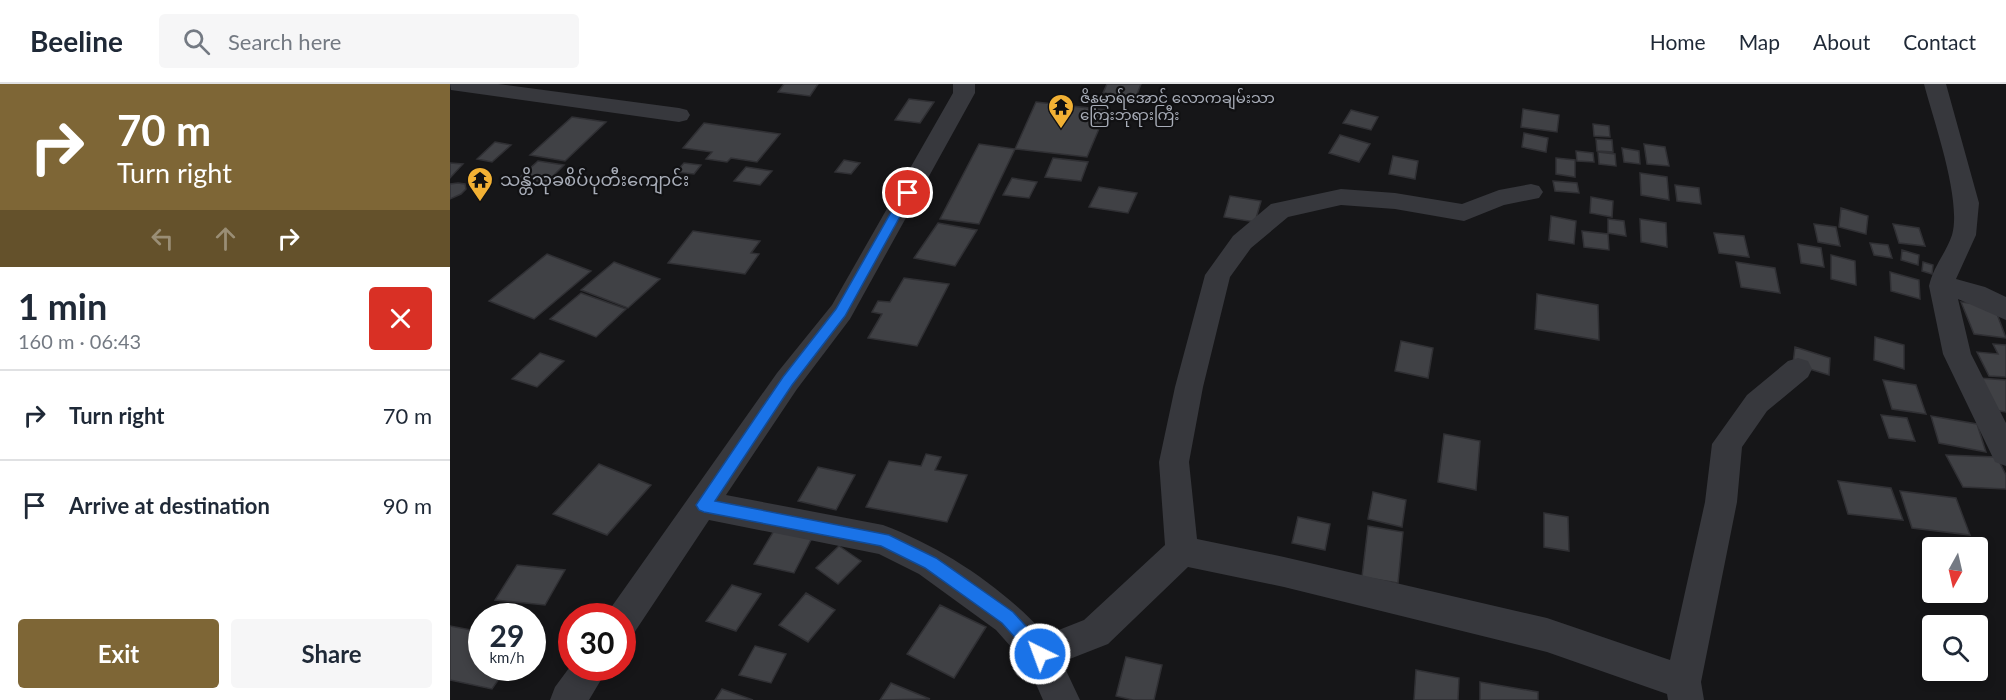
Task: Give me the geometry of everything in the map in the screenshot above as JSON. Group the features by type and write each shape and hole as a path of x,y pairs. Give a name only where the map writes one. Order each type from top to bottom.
{"street":[{"path":"451,84 679,115"},
{"path":"635,603 787,381 841,312 964,93 964,84"},
{"path":"1935,84 1967,203 1964,235 1944,275 1942,286 1957,354 2006,453"},
{"path":"1182,551 1174,462 1189,387 1218,275 1242,242 1280,210 1341,197 1395,201 1464,213 1499,198 1531,192"},
{"path":"1942,286 1966,290 1990,299 2006,310"},
{"path":"1182,551 1284,572 1547,635 1684,691 1720,502 1726,444 1757,403 1798,369"},
{"path":"704,505 884,540 931,563 1008,618 1040,654 1062,700"},
{"path":"1040,654 1096,632 1182,551"},
{"path":"568,700 581,681"}],"building":[{"path":"784,84 818,84 810,96 778,92"},
{"path":"1107,84 1141,84 1136,97 1103,93"},
{"path":"909,99 934,102 920,123 895,120"},
{"name":"ဇိနမာရ်အောင် လောကချမ်းသာ ကြေးဘုရားကြီး","path":"1036,102 1107,110 1087,157 1015,149"},
{"path":"1523,109 1559,115 1557,132 1521,127"},
{"path":"1351,110 1378,117 1371,130 1343,123"},
{"path":"572,117 606,122 565,161 530,155"},
{"path":"704,123 780,134 757,162 731,158 727,162 706,159 712,152 683,148"},
{"path":"1593,124 1609,126 1610,137 1594,136"},
{"path":"1524,133 1548,138 1546,152 1522,147"},
{"path":"1340,135 1370,144 1359,162 1329,153"},
{"path":"1596,139 1612,140 1613,152 1597,151"},
{"path":"495,142 511,145 492,162 477,159"},
{"path":"979,144 1015,149 979,224 940,219"},
{"path":"1644,144 1665,147 1669,166 1647,164"},
{"path":"1622,148 1639,151 1640,164 1624,162"},
{"path":"1576,151 1593,153 1594,162 1577,161"},
{"path":"1598,152 1615,154 1616,166 1599,164"},
{"path":"1393,156 1418,161 1415,179 1389,174"},
{"path":"1053,158 1088,162 1081,181 1045,177"},
{"path":"1556,158 1575,160 1575,177 1556,174"},
{"path":"844,160 860,163 851,174 835,172"},
{"path":"538,161 564,165 547,182 518,179"},
{"path":"450,163 463,164 450,178"},
{"path":"684,163 701,165 694,174 676,172"},
{"path":"746,167 772,171 760,185 734,181"},
{"path":"1640,173 1667,177 1669,200 1641,195"},
{"path":"1012,178 1037,182 1029,198 1003,195"},
{"path":"1553,181 1577,183 1579,193 1555,191"},
{"path":"450,184 465,184 466,189 450,199"},
{"path":"1675,185 1699,188 1701,204 1677,201"},
{"path":"1099,187 1137,193 1128,213 1089,207"},
{"path":"1230,196 1261,201 1255,222 1224,217"},
{"path":"1591,197 1613,201 1612,217 1590,213"},
{"path":"1841,208 1868,216 1866,234 1839,227"},
{"path":"1551,216 1576,221 1574,244 1549,240"},
{"path":"1608,219 1624,221 1626,236 1608,233"},
{"path":"1640,219 1666,223 1667,247 1641,242"},
{"path":"938,223 977,230 955,266 914,258"},
{"path":"1814,224 1836,227 1840,246 1818,242"},
{"path":"1893,224 1919,228 1925,246 1899,243"},
{"path":"693,231 760,241 751,253 759,254 745,274 668,263"},
{"path":"1582,231 1608,234 1609,250 1584,247"},
{"path":"1714,233 1744,236 1749,257 1719,253"},
{"path":"1870,243 1888,245 1892,258 1874,255"},
{"path":"1798,244 1821,248 1824,267 1801,263"},
{"path":"1902,250 1919,255 1918,265 1901,260"},
{"path":"547,254 591,271 534,319 489,301"},
{"path":"1831,255 1855,261 1856,285 1831,279"},
{"path":"614,262 660,279 628,308 581,290"},
{"path":"1736,262 1775,268 1780,293 1741,287"},
{"path":"1923,262 1933,265 1932,274 1922,271"},
{"path":"1890,272 1919,280 1920,299 1891,291"},
{"path":"904,278 949,284 917,346 868,338 882,314 872,312 878,301 890,302"},
{"path":"581,293 626,309 596,337 550,319"},
{"path":"1537,294 1598,305 1599,340 1535,329"},
{"path":"1961,302 1994,306 2006,338 1974,334"},
{"path":"1875,337 1904,345 1904,369 1874,360"},
{"path":"1401,341 1433,348 1428,378 1395,371"},
{"path":"1993,344 2006,345 2006,377 1989,376 1977,352 1998,354"},
{"path":"1795,347 1830,358 1829,375 1793,364"},
{"path":"540,353 564,361 537,387 512,379"},
{"path":"1979,378 2006,380 2006,412 1994,410"},
{"path":"1883,380 1916,385 1926,414 1892,409"},
{"path":"1881,415 1907,418 1915,441 1889,438"},
{"path":"1931,416 1977,424 1986,452 1939,443"},
{"path":"1444,434 1480,441 1476,490 1438,482"},
{"path":"926,454 941,457 935,470 967,475 947,522 866,507 889,461 921,466"},
{"path":"1946,455 1997,457 2006,475 2006,489 1963,487"},
{"path":"599,464 651,485 607,535 553,514"},
{"path":"818,467 855,475 836,510 798,501"},
{"path":"1838,481 1891,488 1903,520 1848,514"},
{"path":"1900,491 1956,498 1970,535 1912,528"},
{"path":"1373,492 1406,500 1402,527 1368,519"},
{"path":"1544,513 1568,517 1569,551 1544,547"},
{"path":"1298,517 1330,524 1325,550 1292,543"},
{"path":"1368,526 1403,532 1398,583 1362,577"},
{"path":"775,529 813,536 794,573 754,564"},
{"path":"839,546 861,561 838,584 816,568"},
{"path":"517,565 565,570 546,603 495,600"},
{"path":"732,585 761,594 736,631 706,621"},
{"path":"806,593 835,610 808,642 779,625"},
{"path":"940,605 986,627 954,678 907,654"},
{"path":"450,626 468,629 468,681 498,681 492,689 450,680"},
{"path":"755,646 786,654 771,683 739,675"},
{"path":"1126,657 1162,665 1154,700 1133,700 1116,696"},
{"path":"1416,670 1459,678 1458,700 1414,700"},
{"path":"1480,682 1538,692 1538,700 1480,700"},
{"path":"891,683 930,699 880,700"},
{"path":"722,689 753,700 715,700"}],"place":[{"name":"ဇိနမာရ်အောင် လောကချမ်းသာ ကြေးဘုရားကြီး","path":"1061,130"},
{"name":"သန္တိသုခစိပ်ပုတီးကျောင်း","path":"480,203"}],"route":[{"path":"908,193 841,312 787,381 704,505 884,540 931,563 1008,618 1040,654"}]}
